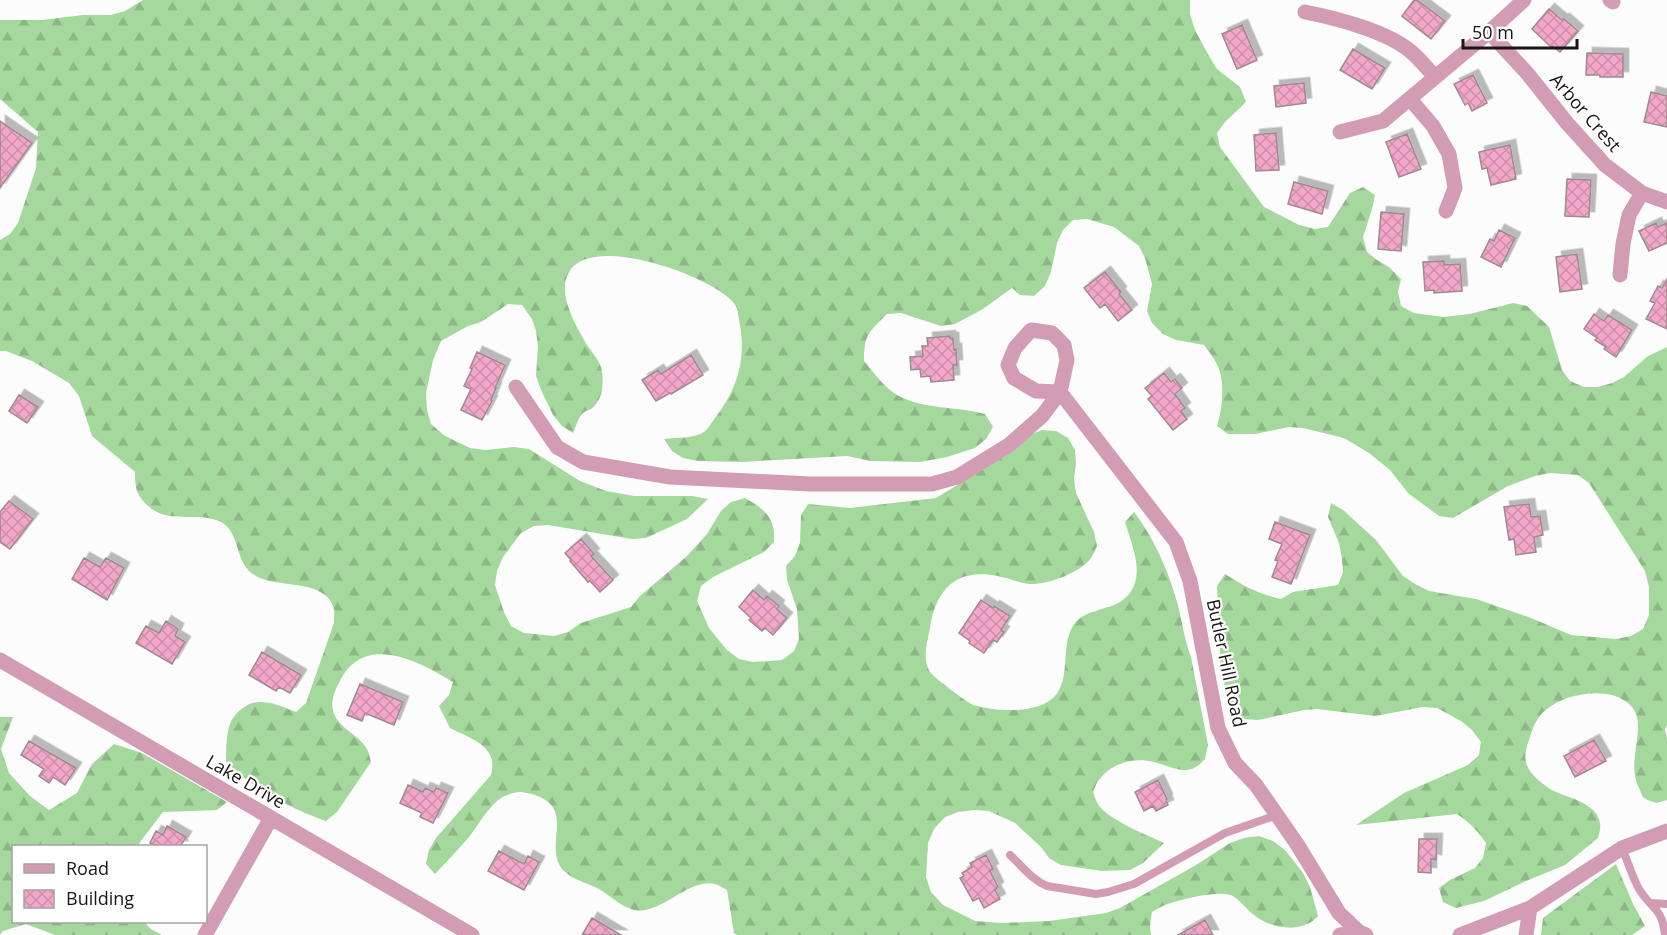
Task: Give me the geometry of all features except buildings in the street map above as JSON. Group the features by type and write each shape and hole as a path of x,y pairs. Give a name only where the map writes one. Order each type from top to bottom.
{"street":[{"path":"1340,132 1383,121 1524,0"},
{"path":"1305,12 1336,18 1389,38 1409,50 1435,77"},
{"name":"Arbor Crest","path":"1489,32 1605,165 1642,193 1667,202"},
{"path":"1410,99 1433,126 1449,154 1455,188 1446,211"},
{"path":"1620,275 1629,215 1642,193"},
{"path":"516,387 557,447 583,462 669,477 810,484 932,484 957,477 1010,445 1042,416 1060,392 1067,360 1064,345 1052,333 1031,330 1015,348 1008,365 1014,378 1036,391 1060,392"},
{"name":"Butler Hill Road","path":"1060,392 1176,542 1190,581 1218,728 1234,763 1256,785 1297,844 1339,913 1363,933"},
{"name":"Lake Drive","path":"0,660 471,935"},
{"path":"205,935 271,818"},
{"path":"1460,935 1530,908 1622,848 1667,831"},
{"path":"1526,935 1530,908"},
{"path":"1340,935 1363,933"}],"lane":[{"path":"1010,855 1040,883 1096,894 1134,885 1225,833 1277,815"},
{"path":"1622,848 1641,892 1659,912 1664,924 1665,935"},
{"path":"1651,903 1667,904"}],"green space":[{"path":"143,0 1190,0 1190,14 1195,30 1209,56 1217,69 1240,87 1246,102 1217,133 1220,147 1264,207 1299,225 1315,229 1328,227 1350,193 1363,187 1375,195 1363,237 1367,252 1389,267 1401,279 1398,292 1401,306 1414,313 1443,317 1470,314 1513,303 1527,306 1549,327 1562,370 1570,381 1584,387 1598,387 1612,383 1624,377 1648,356 1667,347 1667,725 1665,729 1667,800 1657,803 1644,798 1641,793 1634,766 1638,720 1635,711 1628,703 1620,698 1599,693 1576,696 1555,703 1543,712 1535,723 1526,748 1526,763 1534,776 1550,789 1594,811 1600,824 1598,838 1565,865 1484,901 1456,908 1443,902 1439,888 1475,868 1483,858 1486,843 1465,820 1457,814 1356,825 1404,793 1468,765 1479,755 1481,742 1472,730 1437,708 1423,707 1375,716 1317,709 1258,720 1244,719 1233,711 1221,673 1217,586 1225,574 1265,595 1281,599 1293,592 1338,585 1343,572 1342,559 1339,543 1328,517 1331,503 1343,510 1376,540 1403,576 1415,584 1429,591 1476,599 1571,635 1616,639 1631,636 1643,629 1649,615 1649,587 1645,571 1589,483 1578,475 1550,473 1535,476 1508,486 1453,518 1439,516 1408,493 1390,470 1369,453 1344,438 1289,427 1255,434 1228,434 1217,426 1222,390 1221,376 1214,359 1204,345 1176,340 1163,334 1152,323 1147,311 1152,284 1139,246 1114,227 1087,219 1073,220 1063,230 1045,286 1034,296 1020,295 1012,288 983,309 955,324 941,326 901,313 887,314 869,334 865,345 864,361 892,392 918,403 985,414 993,427 986,439 975,448 947,457 920,462 871,461 847,456 742,462 698,461 683,458 672,451 664,439 690,437 704,432 730,396 741,360 741,334 737,309 734,303 721,292 702,281 652,262 625,257 601,256 582,261 569,272 566,280 568,307 584,340 600,364 603,378 598,400 591,409 581,415 573,433 562,426 553,415 541,390 536,376 538,346 532,319 522,305 508,304 481,322 468,326 441,341 433,360 426,393 431,424 445,436 470,448 529,449 580,481 606,491 634,496 692,496 708,499 687,519 646,538 632,539 548,525 534,526 521,533 503,557 497,571 495,585 511,626 524,633 554,636 568,632 581,623 631,607 640,596 687,556 707,534 721,511 731,502 745,498 758,506 771,521 774,542 764,552 713,577 701,586 697,601 709,628 727,650 739,659 753,662 782,660 794,651 799,639 797,609 787,580 786,566 795,556 800,543 801,515 808,504 850,508 936,498 1008,454 1029,435 1042,430 1056,431 1068,438 1075,450 1076,493 1094,532 1097,546 1091,558 1079,569 1063,577 1036,584 1021,583 984,574 960,578 951,584 937,602 933,614 926,651 926,662 930,672 973,705 1019,710 1042,705 1051,699 1062,684 1067,642 1075,623 1081,617 1122,601 1135,582 1136,562 1125,522 1134,512 1160,555 1177,602 1191,657 1208,745 1205,759 1189,770 1159,763 1131,761 1110,769 1098,781 1093,792 1098,804 1105,812 1164,843 1143,863 1130,870 1102,871 1061,865 1049,858 1041,847 1015,823 989,811 974,810 958,812 945,817 934,829 928,843 926,877 931,892 943,905 975,921 1001,923 1049,921 1106,913 1120,908 1230,843 1259,836 1273,841 1285,850 1303,873 1310,887 1318,916 1311,922 1293,928 1272,925 1254,915 1233,896 1219,894 1179,900 1152,912 1151,935 737,935 734,933 727,890 717,884 695,886 654,908 634,910 568,874 560,866 556,856 557,824 552,806 542,798 523,792 511,794 497,801 469,837 435,874 426,864 429,850 436,838 491,775 492,760 480,744 450,728 439,706 449,695 453,682 424,666 393,655 377,654 363,658 350,666 334,694 332,707 335,716 364,744 371,762 337,812 326,821 286,804 246,779 226,761 228,730 239,711 251,704 260,702 272,704 296,712 306,703 334,623 334,609 330,599 312,589 267,580 250,572 241,558 228,527 221,522 202,517 164,515 147,505 137,490 135,472 92,436 79,396 69,383 32,361 0,351 0,240 10,234 18,223 36,168 38,132 0,99 0,20 42,20 83,15 111,15 125,11"},
{"path":"0,717 13,717 1,749 9,773 30,796 49,810 77,793 92,764 114,744 142,753 227,802 217,810 163,812 138,845 12,845 12,923 145,923 162,935 55,935 26,924 3,931 0,935"},
{"path":"1616,864 1645,926 1632,935 1541,935 1543,918"}]}
